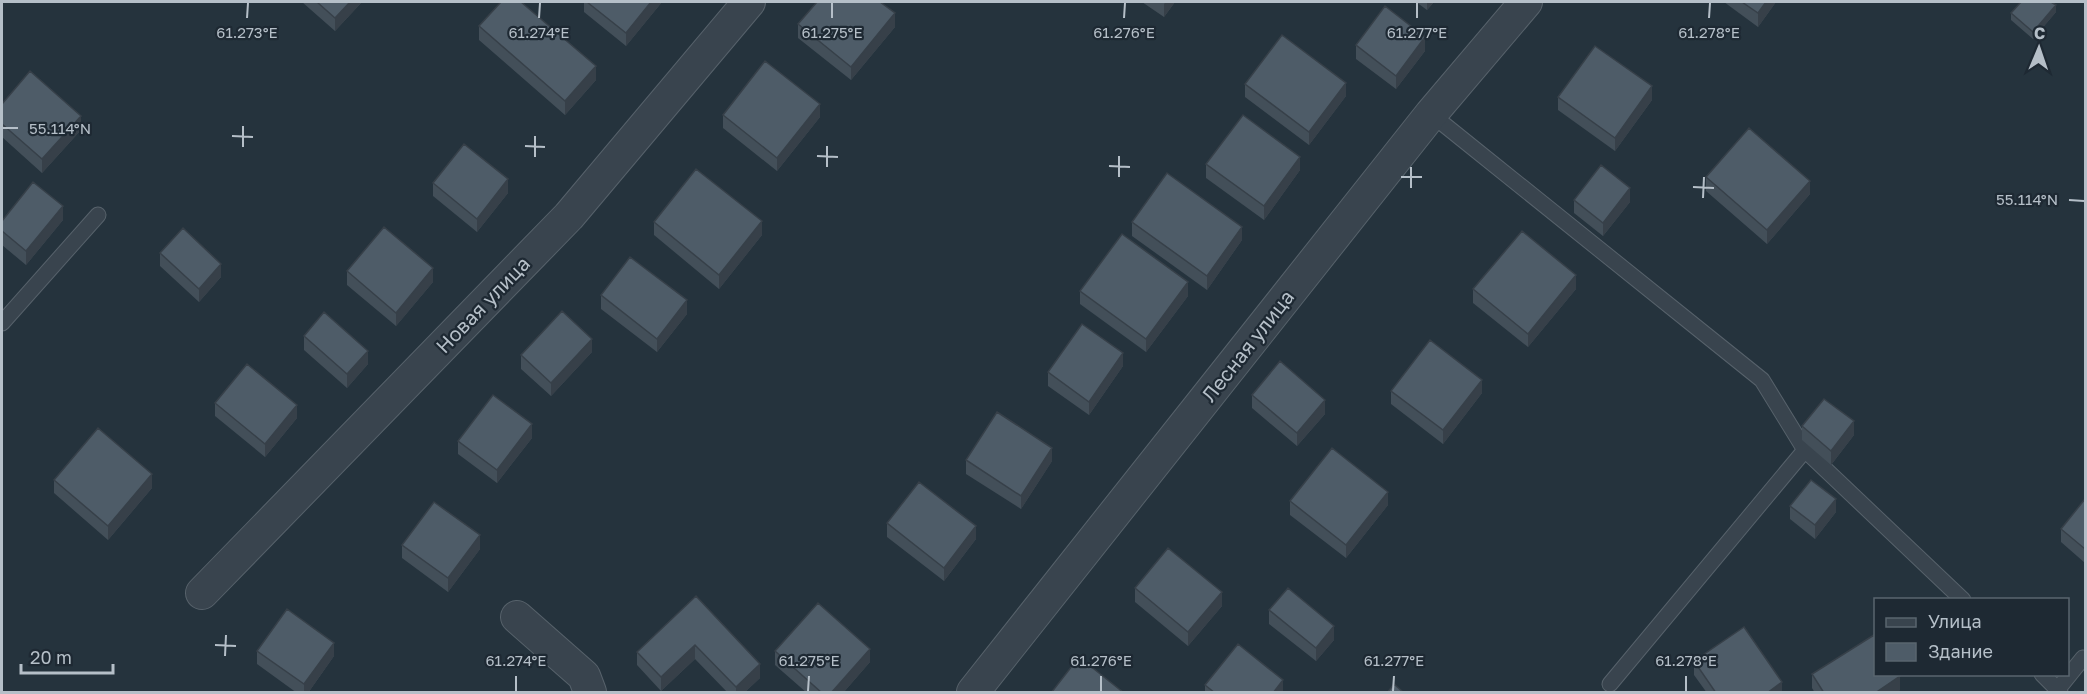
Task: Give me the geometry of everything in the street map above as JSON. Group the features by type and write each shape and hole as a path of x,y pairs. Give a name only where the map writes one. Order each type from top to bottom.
{"street":[{"name":"Новая улица","path":"202,593 569,216 749,2"},
{"name":"Лесная улица","path":"973,693 1431,114 1526,2"},
{"path":"517,617 584,676 590,693"}],"lane":[{"path":"1431,114 1762,380 1804,450 1961,598"},
{"path":"2,323 98,215"},
{"path":"1610,684 1804,450"},
{"path":"2043,676 2059,691 2083,658"}],"building":[{"path":"317,2 350,2 335,18"},
{"path":"501,2 521,2 596,66 565,101 479,26"},
{"path":"587,2 651,2 626,33"},
{"path":"817,2 880,2 895,13 851,67 798,24"},
{"path":"1742,2 1766,2 1758,13"},
{"path":"2021,2 2051,2 2056,5 2033,32 2011,13"},
{"path":"1385,6 1425,37 1396,76 1356,45"},
{"path":"1282,35 1346,83 1309,132 1245,84"},
{"path":"1595,46 1652,86 1615,138 1558,97"},
{"path":"765,61 820,104 777,158 723,115"},
{"path":"30,71 81,116 42,159 2,124 2,104"},
{"path":"1243,115 1300,157 1264,206 1206,164"},
{"path":"1749,128 1810,181 1767,230 1706,177"},
{"path":"464,144 508,179 477,219 433,183"},
{"path":"1601,165 1630,188 1603,223 1574,200"},
{"path":"696,169 762,221 719,275 654,222"},
{"path":"1167,173 1242,227 1207,276 1132,222"},
{"path":"33,182 63,206 26,251 2,231 2,221"},
{"path":"384,227 433,268 396,313 347,271"},
{"path":"183,228 221,264 199,289 160,253"},
{"path":"1522,231 1576,275 1528,334 1473,289"},
{"path":"1122,234 1188,282 1146,339 1080,291"},
{"path":"630,257 687,300 657,339 601,295"},
{"path":"562,311 592,339 551,383 521,355"},
{"path":"324,312 368,351 347,374 304,336"},
{"path":"1082,324 1123,353 1089,402 1048,372"},
{"path":"1430,340 1482,380 1443,430 1391,391"},
{"path":"1280,361 1325,400 1297,433 1252,395"},
{"path":"247,364 297,405 265,444 215,403"},
{"path":"493,395 532,424 497,470 458,441"},
{"path":"1824,399 1854,421 1831,451 1802,426"},
{"path":"997,412 1052,448 1021,496 966,460"},
{"path":"98,428 152,474 108,526 54,480"},
{"path":"1332,448 1388,492 1346,545 1290,501"},
{"path":"1811,480 1836,499 1815,525 1790,506"},
{"path":"919,482 976,526 944,568 887,523"},
{"path":"2085,499 2085,549 2061,529"},
{"path":"434,502 480,535 448,578 402,545"},
{"path":"1168,548 1222,592 1188,632 1135,588"},
{"path":"1288,588 1334,626 1316,648 1269,610"},
{"path":"696,596 760,664 736,687 695,645 661,677 637,652"},
{"path":"818,603 870,649 831,693 822,693 775,651"},
{"path":"287,609 334,643 304,684 257,651"},
{"path":"1744,627 1782,682 1767,693 1716,693 1694,661"},
{"path":"1874,635 1874,676 1900,676 1875,693 1824,693 1812,674"},
{"path":"1238,644 1283,680 1273,693 1215,693 1205,685"},
{"path":"1079,657 1124,693 1051,693"},
{"path":"1394,684 1404,693 1387,693"}]}
